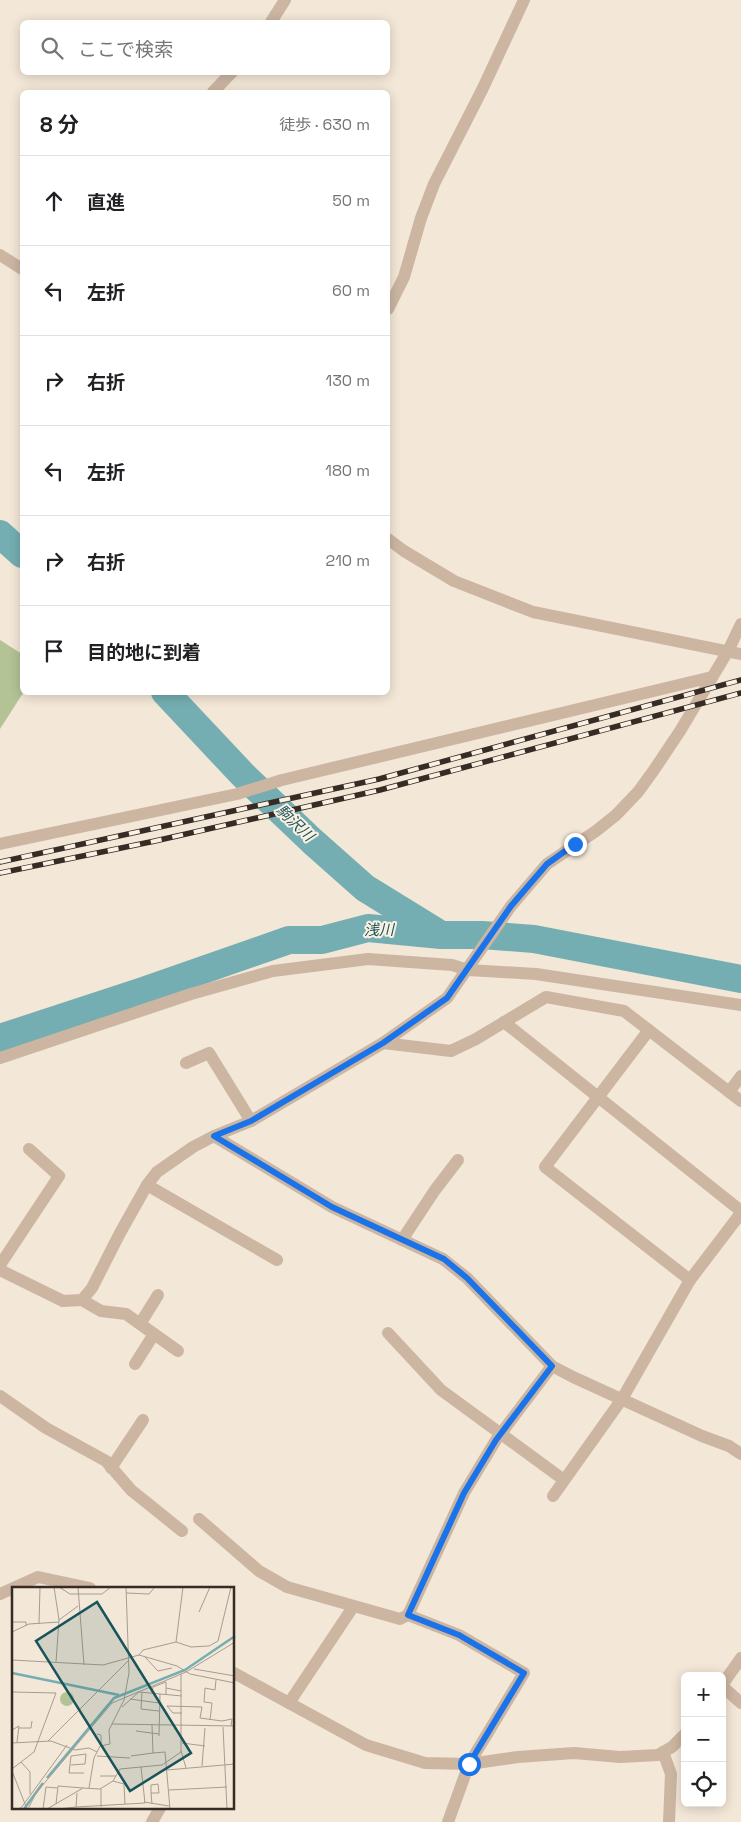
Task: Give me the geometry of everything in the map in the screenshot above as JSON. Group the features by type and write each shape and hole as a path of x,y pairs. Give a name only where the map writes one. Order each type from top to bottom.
{"street":[{"path":"272,20 285,0"},
{"path":"390,305 404,277 421,218 434,184 483,88 524,0"},
{"path":"215,90 229,75"},
{"path":"0,255 20,268"},
{"path":"390,540 454,581 533,612 741,654"},
{"path":"82,1300 92,1288 120,1233 147,1185 157,1172 193,1147 251,1121 383,1043 447,998 511,906 547,864 602,826 638,792 675,739 728,651 741,624"},
{"path":"0,844 237,794 282,780 712,676"},
{"path":"0,1058 191,994 273,971 368,959 452,965 468,970 536,974 741,1005"},
{"path":"383,1043 451,1051 546,997 624,1011 741,1101"},
{"path":"504,1022 741,1212 690,1280 622,1399 553,1496"},
{"path":"648,1030 545,1167 690,1280"},
{"path":"186,1063 209,1053 251,1121"},
{"path":"729,1092 741,1076"},
{"path":"214,1136 332,1207 444,1259 552,1366 573,1378 702,1436 729,1446 741,1454"},
{"path":"0,1265 59,1176 29,1149"},
{"path":"402,1240 435,1190 458,1160"},
{"path":"147,1185 278,1260"},
{"path":"0,1270 64,1301 82,1300 101,1310 126,1314 178,1351"},
{"path":"140,1324 158,1294"},
{"path":"388,1333 440,1390 564,1480"},
{"path":"135,1364 154,1334"},
{"path":"199,1519 259,1571 287,1587 400,1619 408,1615 464,1493 500,1435 552,1366"},
{"path":"0,1396 46,1428 106,1461 131,1490 182,1531"},
{"path":"111,1468 143,1420"},
{"path":"16,1587 38,1577 85,1587"},
{"path":"0,1594 12,1589"},
{"path":"290,1703 353,1607"},
{"path":"408,1615 459,1635 524,1673 469,1764 448,1822"},
{"path":"726,1680 741,1658"},
{"path":"235,1674 366,1745 425,1763 469,1764 518,1757 574,1753 620,1757 658,1755 672,1747 681,1738"},
{"path":"726,1690 741,1703"},
{"path":"663,1752 671,1774 669,1822"},
{"path":"152,1822 159,1810"}],"green space":[{"path":"0,640 20,653 20,695 22,695 0,729"}],"waterway":[{"name":"駒沢川","path":"0,534 20,552"},
{"name":"駒沢川","path":"168,695 243,775 312,841 365,888 438,933"},
{"name":"浅川","path":"0,1038 289,940 322,940 368,928 441,935 482,935 534,939 741,979"}],"railway":[{"path":"0,862 379,779 741,680"},
{"path":"0,873 155,841 380,790 741,693"}],"route":[{"path":"469,1764 524,1673 459,1635 408,1615 464,1493 496,1440 552,1366 467,1278 444,1259 332,1207 214,1136 251,1121 383,1043 447,998 511,906 547,864 575,844"}]}
